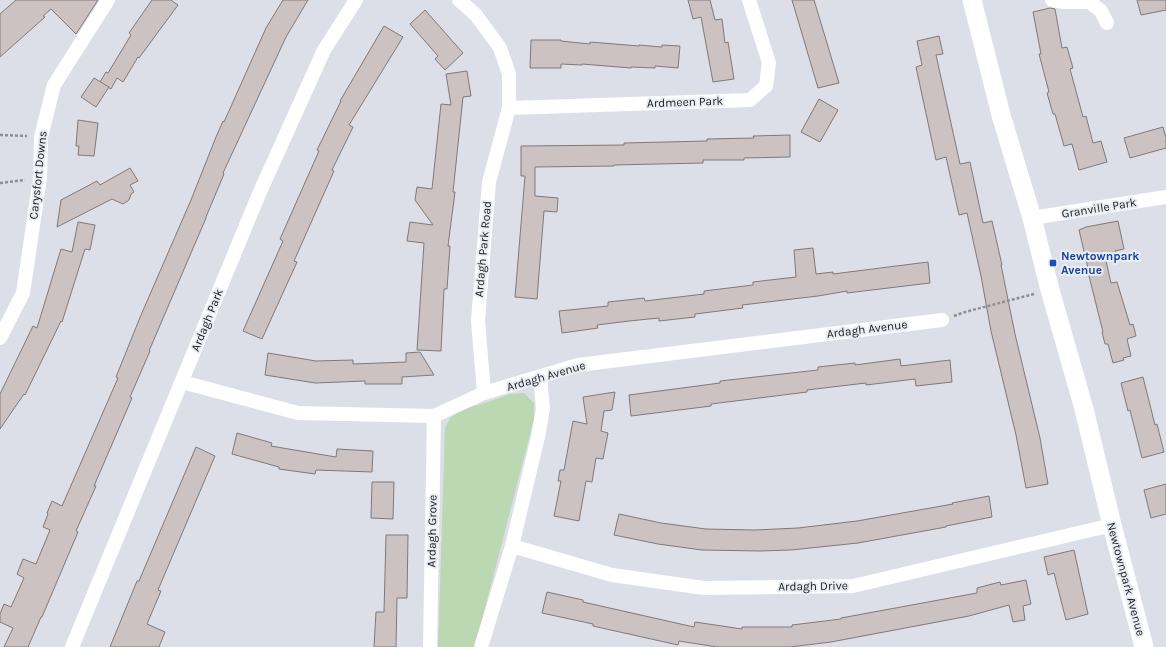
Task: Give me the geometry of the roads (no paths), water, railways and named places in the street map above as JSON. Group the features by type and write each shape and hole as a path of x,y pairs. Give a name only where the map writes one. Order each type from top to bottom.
{"main road":[{"name":"Newtownpark Avenue","path":"972,0 1001,115 1032,218 1050,290 1084,408 1112,525 1144,647"}],"street":[{"name":"Carysfort Downs","path":"0,338 23,293 40,178 41,136 54,85 108,0"},
{"name":"Ardagh Park","path":"72,647 259,194 324,50 356,0"},
{"name":"Ardagh Park Road","path":"459,0 476,15 500,48 509,74 509,108 489,182 478,321 484,393"},
{"name":"Ardmeen Park","path":"509,108 750,100 766,86 769,63 749,0"},
{"path":"1052,0 1063,2 1090,2 1101,11 1107,23"},
{"name":"Granville Park","path":"1032,218 1166,198"},
{"name":"Ardagh Avenue","path":"182,382 298,413 434,416 484,393 578,365 942,320"},
{"path":"481,647 512,546 543,409 540,376"},
{"name":"Ardagh Grove","path":"430,647 434,416"},
{"name":"Ardagh Drive","path":"512,546 612,575 704,588 853,586 1112,525"}],"place":[{"name":"Newtownpark Avenue","path":"1053,263"}]}
